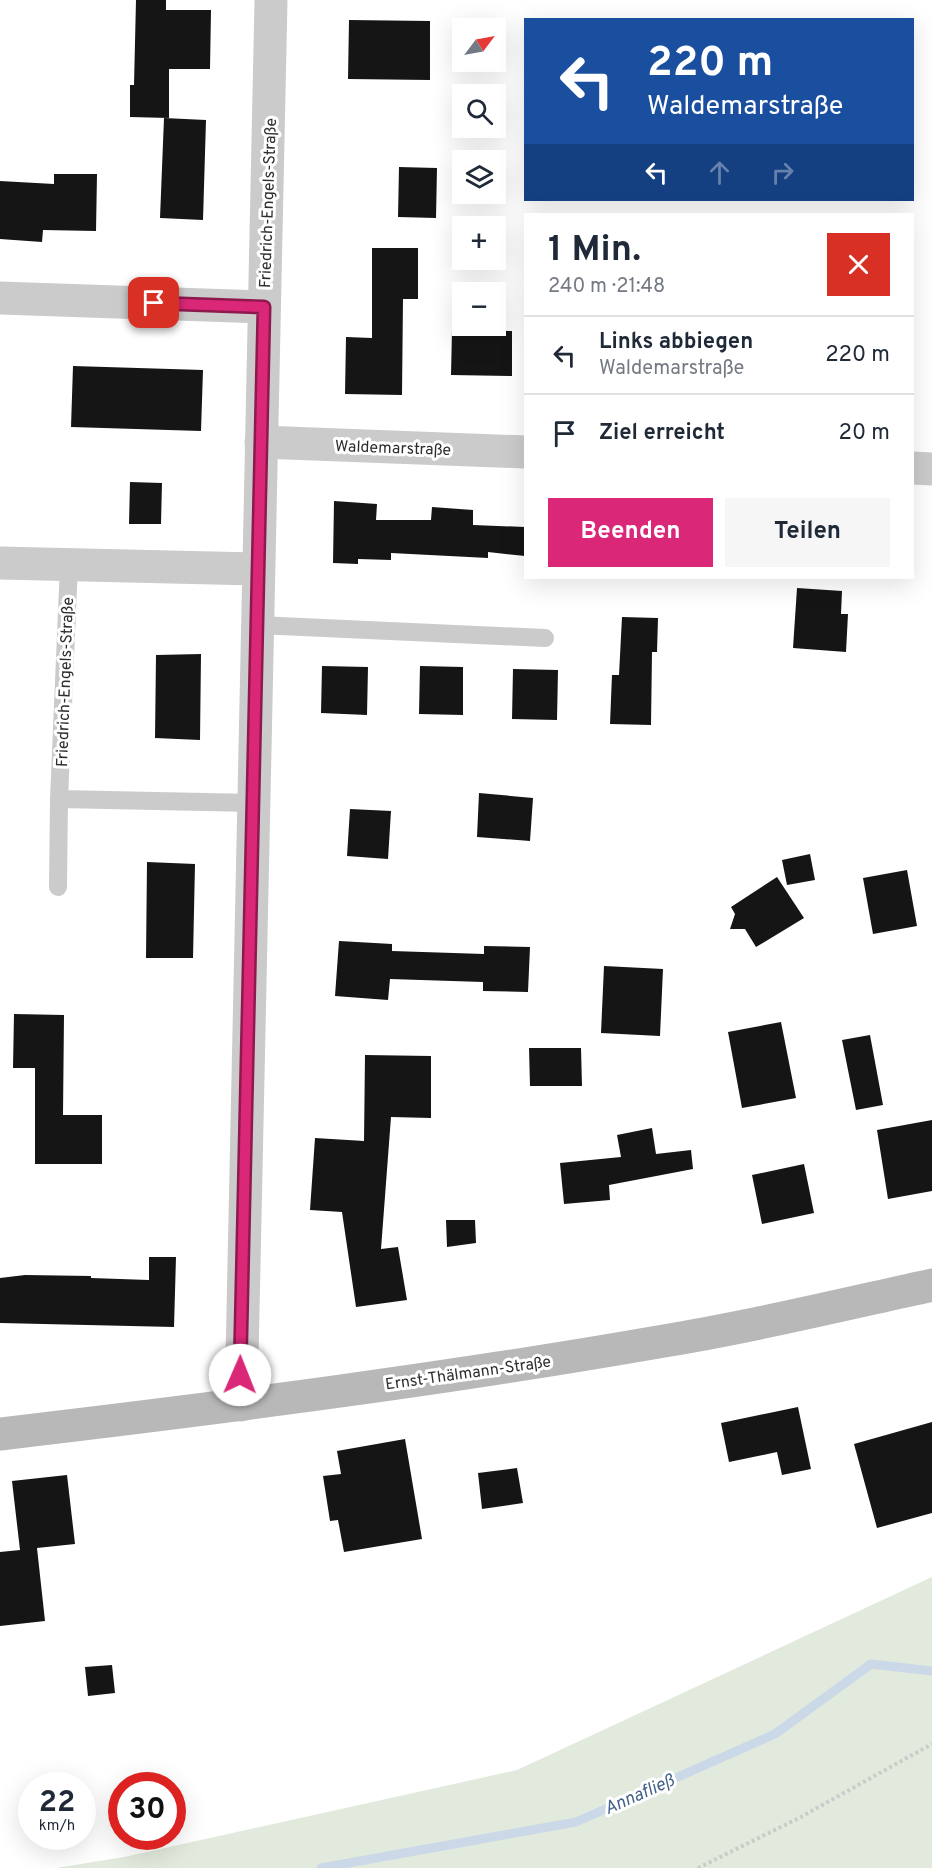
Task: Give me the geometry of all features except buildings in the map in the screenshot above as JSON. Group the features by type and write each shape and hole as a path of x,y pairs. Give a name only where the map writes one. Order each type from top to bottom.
{"main road":[{"name":"Ernst-Thälmann-Straße","path":"0,1434 241,1405 660,1342 932,1285"}],"street":[{"name":"Friedrich-Engels-Straße","path":"241,1405 271,0"},
{"path":"0,298 264,307"},
{"name":"Waldemarstraße","path":"261,442 524,452"},
{"path":"914,468 932,469"},
{"path":"0,563 258,569"}],"lane":[{"name":"Friedrich-Engels-Straße","path":"58,887 59,799 69,565"},
{"path":"258,625 545,638"},
{"path":"59,799 253,802"}],"path":[{"path":"699,1868 799,1818 932,1744"}],"shaded area":[{"path":"932,1577 932,1868 56,1868 156,1850 186,1850 186,1843 517,1770"}],"waterway":[{"name":"Annafließ","path":"321,1868 576,1822 775,1734 871,1664 932,1671"}],"route":[{"path":"154,303 264,307 240,1375"}]}
